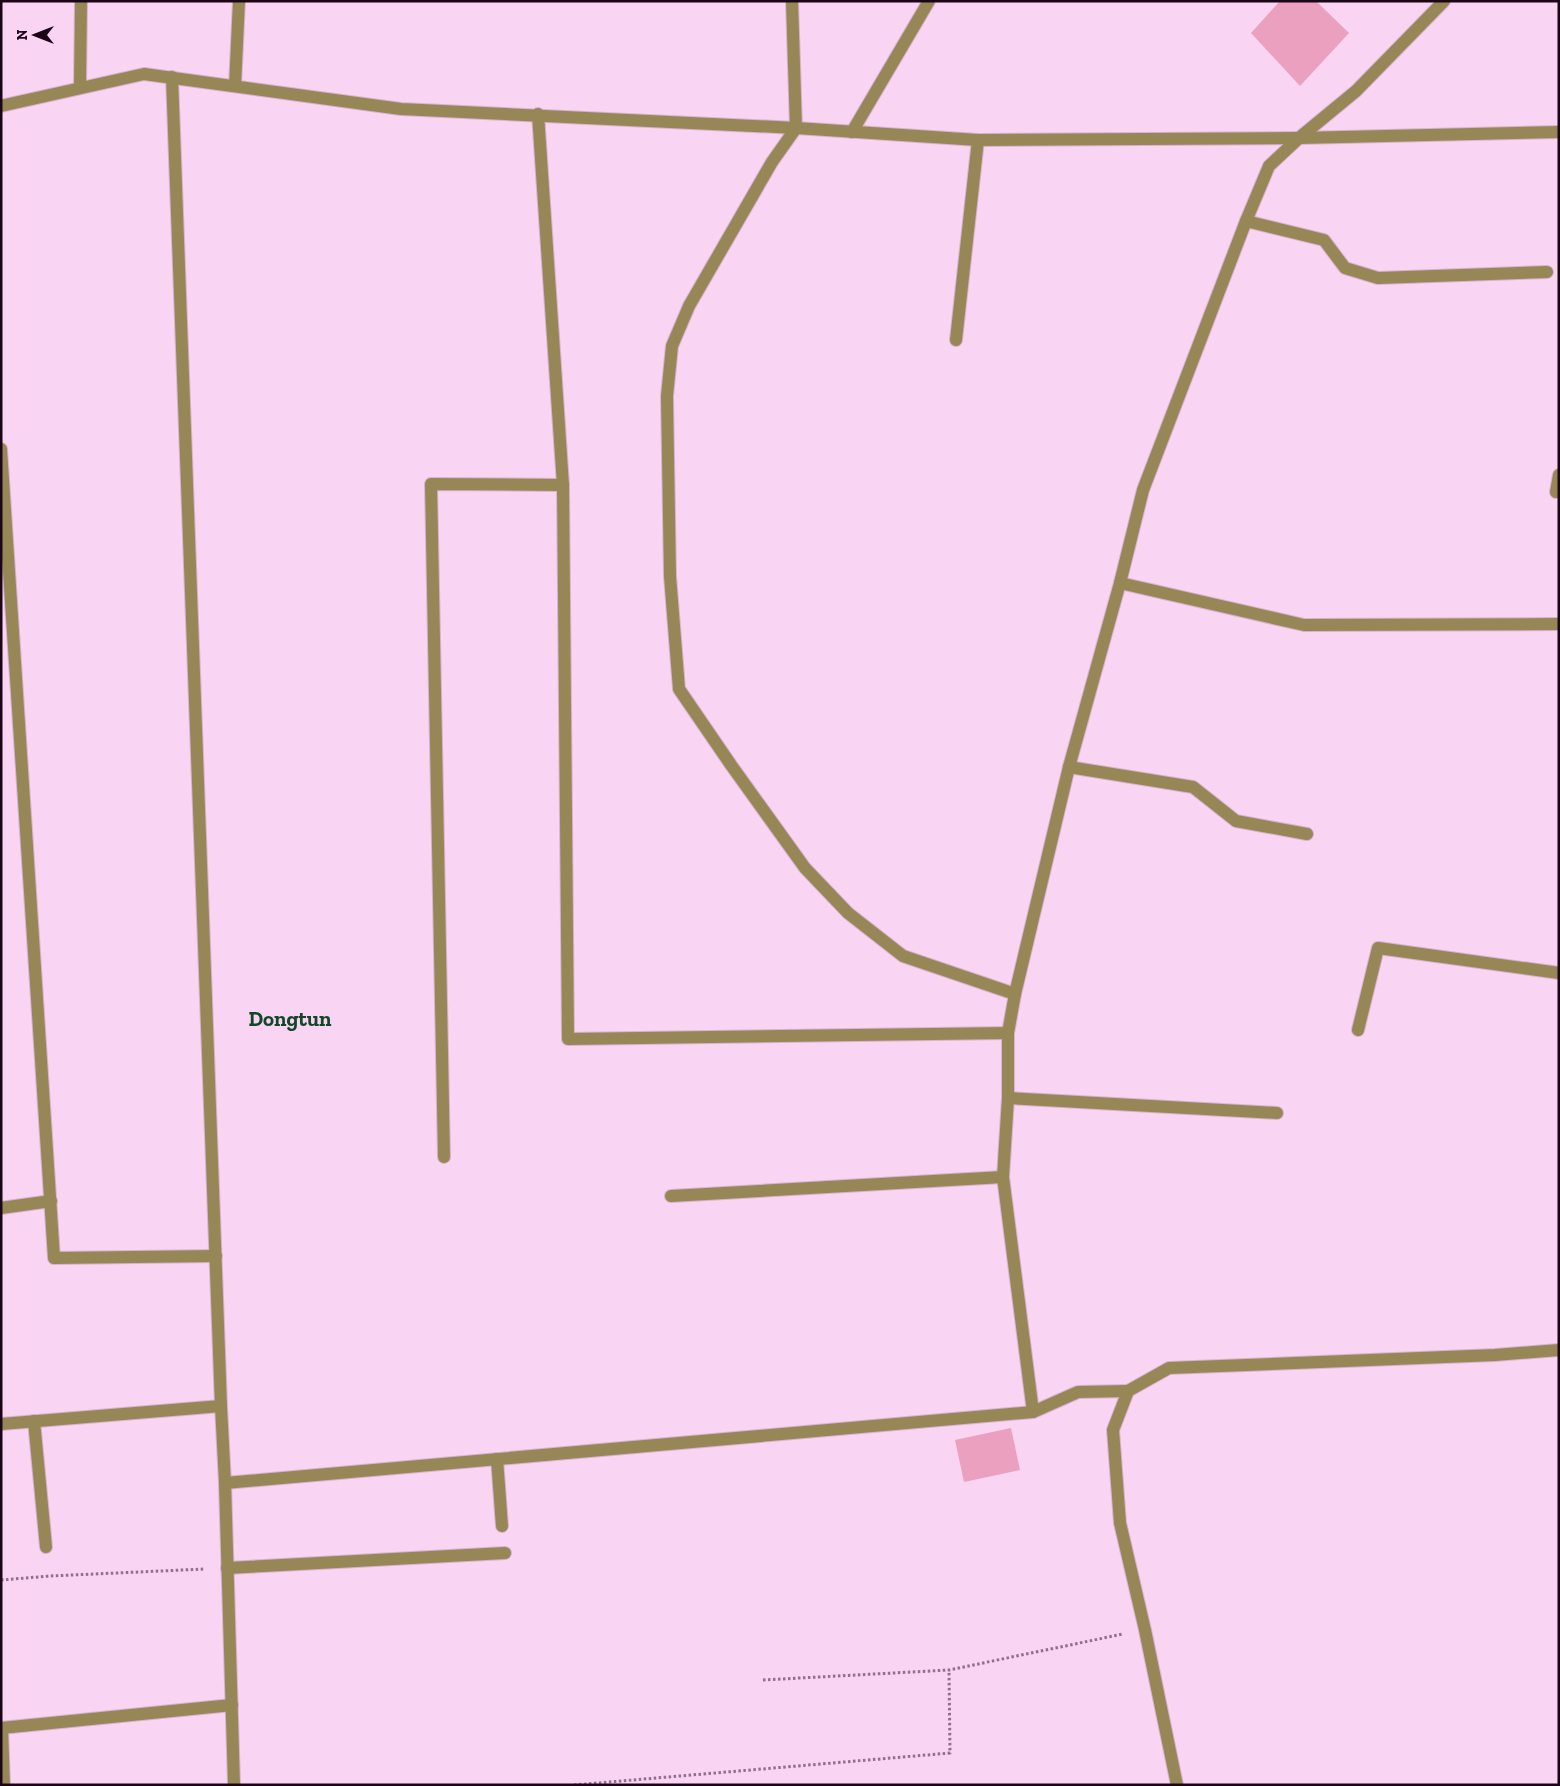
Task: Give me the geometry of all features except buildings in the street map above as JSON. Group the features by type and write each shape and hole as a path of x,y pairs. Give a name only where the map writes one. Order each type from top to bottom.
{"street":[{"path":"80,87 81,1"},
{"path":"236,86 240,1"},
{"path":"792,1 796,128 772,162 689,306 672,346 667,396 670,576 679,690 805,868 848,913 903,956 1015,994"},
{"path":"1033,1412 1003,1177 1008,1098 1008,1033 1015,994 1069,768 1144,490 1246,221 1269,166 1299,138 1356,91 1444,1"},
{"path":"852,132 928,2"},
{"path":"1,106 144,74 401,109 538,114 978,140 1299,138 1559,132"},
{"path":"172,78 225,1483 234,1785"},
{"path":"538,114 563,485 568,1039 1008,1033"},
{"path":"956,340 978,140"},
{"path":"1246,221 1324,240 1345,268 1378,278 1547,272"},
{"path":"1,449 6,598 54,1258 216,1256"},
{"path":"1556,492 1559,475"},
{"path":"444,1157 431,484 563,485"},
{"path":"1120,583 1304,625 1559,624"},
{"path":"1069,768 1193,787 1236,821 1307,834"},
{"path":"1358,1030 1378,948 1559,973"},
{"path":"1008,1098 1277,1114"},
{"path":"671,1196 1003,1177"},
{"path":"1,1208 51,1201"},
{"path":"225,1483 1033,1412 1078,1392 1128,1391 1169,1368 1495,1355 1559,1350"},
{"path":"1128,1391 1113,1430 1120,1523 1177,1785"},
{"path":"1,1424 221,1406"},
{"path":"34,1421 46,1547"},
{"path":"497,1459 502,1526"},
{"path":"227,1568 505,1553"},
{"path":"4,1785 2,1728 232,1705"}],"path":[{"path":"1,1580 227,1568"},
{"path":"763,1680 950,1670 1144,1630"},
{"path":"574,1785 950,1753 950,1670"}],"district":[{"name":"Dongtun","path":"290,1019"}]}
